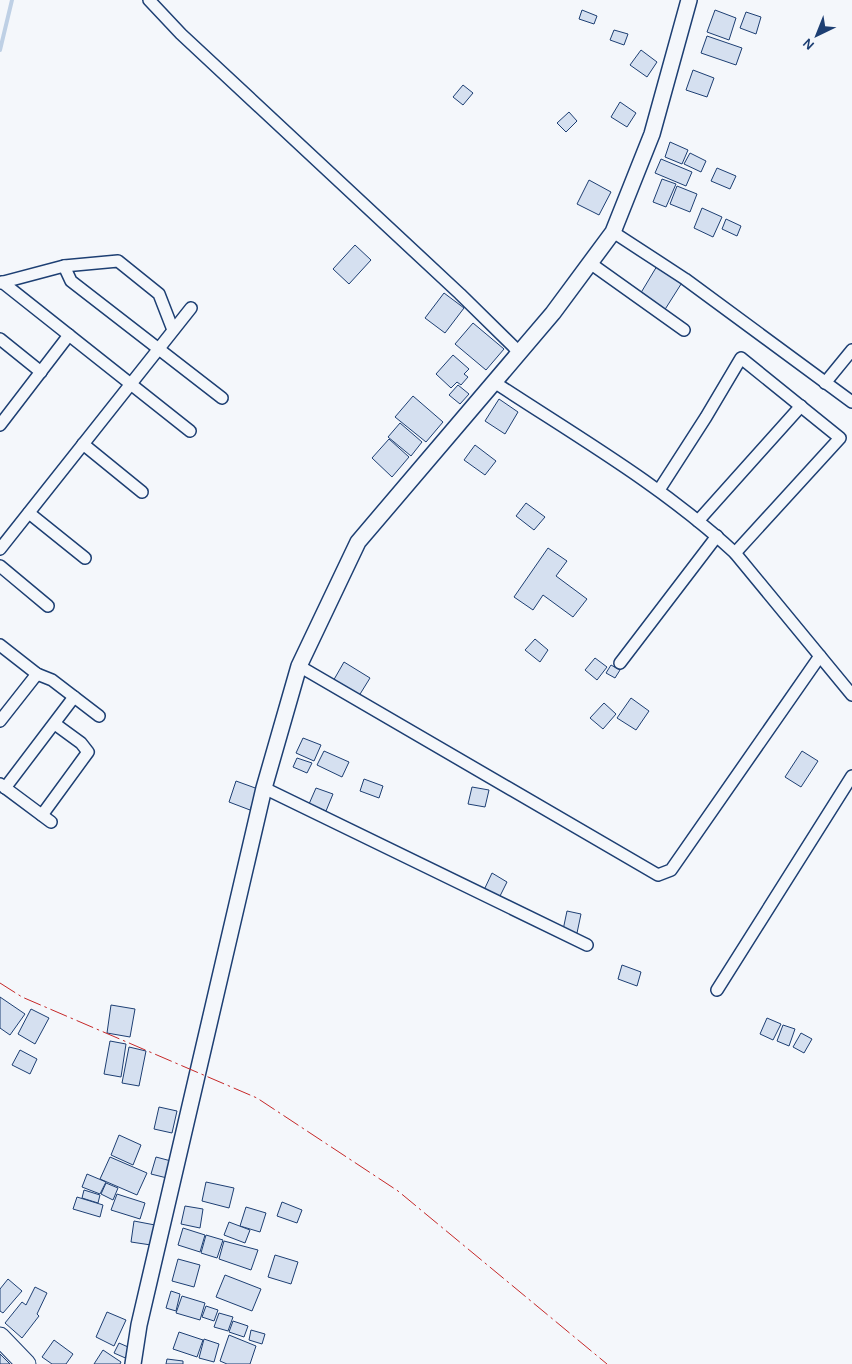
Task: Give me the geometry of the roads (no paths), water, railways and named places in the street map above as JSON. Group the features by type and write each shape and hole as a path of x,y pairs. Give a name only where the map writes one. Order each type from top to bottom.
{"main road":[{"path":"0,1337 26,1364"}],"street":[{"path":"149,0 180,34 519,352"},
{"path":"133,1364 139,1325 264,788 299,666 358,542 553,313 612,232 652,134 690,0"},
{"path":"612,232 685,279 852,402"},
{"path":"1,282 64,266 118,261 159,294 174,330"},
{"path":"590,264 684,330"},
{"path":"64,266 71,281 222,398"},
{"path":"1,282 190,431"},
{"path":"0,549 191,308"},
{"path":"0,426 70,335"},
{"path":"0,339 41,372"},
{"path":"825,383 852,350"},
{"path":"659,490 741,358 840,438 735,553"},
{"path":"494,382 659,490 717,536 735,553 852,693"},
{"path":"698,521 801,406"},
{"path":"83,444 142,492"},
{"path":"29,513 85,558"},
{"path":"620,663 717,536"},
{"path":"0,566 48,606"},
{"path":"1,649 37,674 52,680 99,716"},
{"path":"299,666 658,875 671,870 820,656"},
{"path":"0,721 37,674"},
{"path":"54,724 80,743 88,752 46,818 2,786 74,697"},
{"path":"717,990 852,776"},
{"path":"264,788 587,945"}],"waterway":[{"path":"0,50 12,0"}]}
